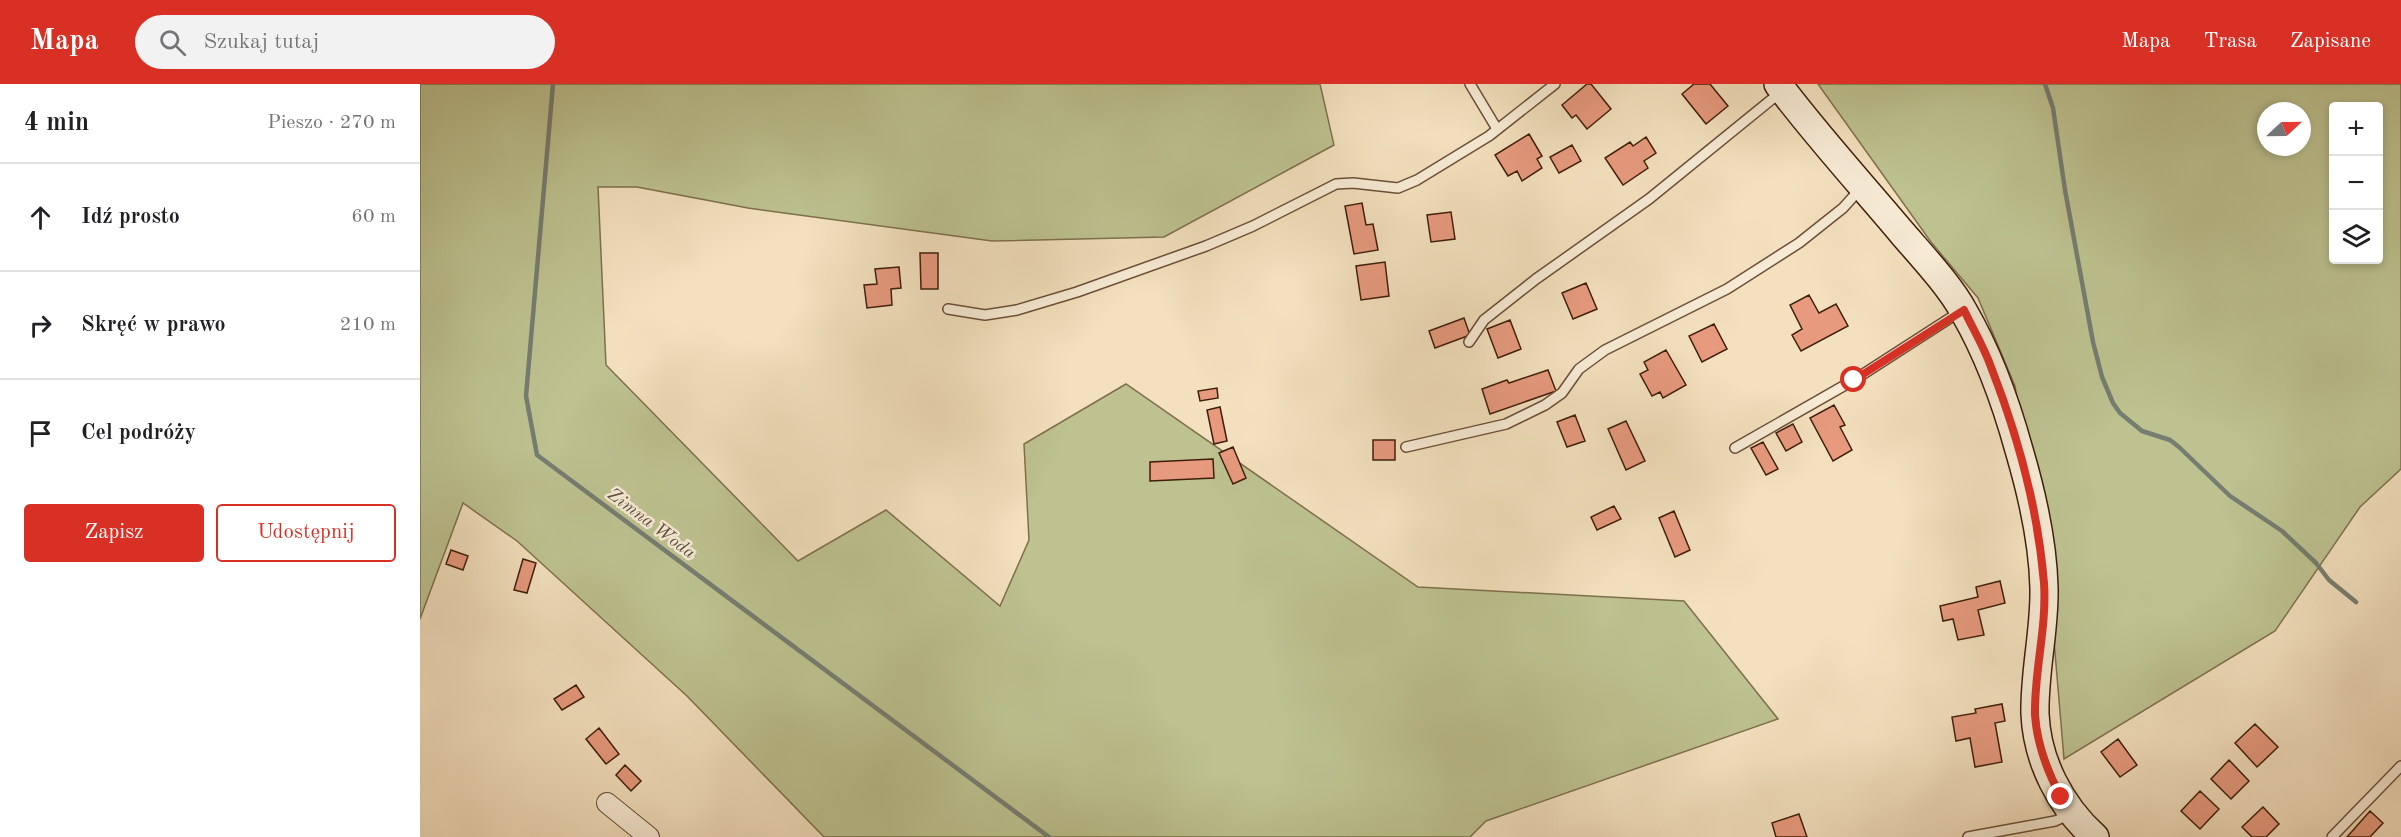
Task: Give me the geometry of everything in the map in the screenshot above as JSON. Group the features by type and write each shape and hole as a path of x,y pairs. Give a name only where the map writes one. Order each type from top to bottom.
{"street":[{"path":"1781,87 1797,110 1922,256 1964,310 1991,366 2019,450 2038,530 2044,586 2044,622 2036,697 2038,739 2051,778 2073,813 2095,837"},
{"path":"607,803 649,837"}],"lane":[{"path":"1470,84 1497,129"},
{"path":"948,309 984,315 1017,310 1077,292 1225,238 1336,184 1353,183 1398,188 1417,180 1497,129 1555,84"},
{"path":"1469,342 1484,320 1536,279 1649,199 1781,87"},
{"path":"1406,447 1506,424 1545,405 1562,393 1578,369 1605,350 1736,283 1799,243 1843,208 1862,186"},
{"path":"1735,448 1854,380 1964,310"},
{"path":"2332,837 2401,766"},
{"path":"1968,837 2055,821 2073,813"}],"green space":[{"path":"420,84 1320,84 1334,145 1164,237 992,241 748,208 637,187 598,187 606,365 798,561 886,510 1000,606 1029,540 1024,444 1126,384 1418,587 1684,601 1778,719 1486,821 1470,837 824,837 687,696 517,541 463,503 420,619"},
{"path":"1818,84 2401,84 2401,469 2360,507 2275,631 2064,759 2053,629 2015,386 1978,298 1931,242"}],"building":[{"path":"1587,84 1591,84 1611,109 1587,129 1576,115 1572,118 1562,105"},
{"path":"1694,84 1710,84 1728,106 1706,124 1682,94"},
{"path":"1529,134 1542,156 1537,159 1542,168 1522,181 1517,171 1508,176 1495,155"},
{"path":"1646,137 1656,153 1644,161 1648,168 1623,185 1605,158 1630,142 1633,146"},
{"path":"1572,145 1581,161 1559,173 1550,157"},
{"path":"1362,203 1366,225 1373,224 1378,250 1354,254 1345,206"},
{"path":"1451,212 1455,239 1431,242 1427,215"},
{"path":"920,253 938,253 938,289 921,289"},
{"path":"1385,262 1389,296 1361,300 1356,266"},
{"path":"899,267 901,288 891,289 892,305 867,308 864,285 877,284 875,269"},
{"path":"1586,283 1597,309 1573,319 1562,293"},
{"path":"1809,295 1819,313 1836,304 1848,326 1801,351 1792,335 1802,329 1790,305"},
{"path":"1464,318 1470,335 1435,348 1429,331"},
{"path":"1510,320 1521,349 1498,358 1487,329"},
{"path":"1714,324 1727,349 1702,362 1689,336"},
{"path":"1666,350 1686,385 1663,398 1660,392 1652,396 1640,374 1648,370 1644,362"},
{"path":"1548,370 1556,391 1490,414 1482,389"},
{"path":"1217,388 1218,398 1200,401 1198,391"},
{"path":"1834,405 1845,425 1840,427 1852,450 1833,461 1810,418"},
{"path":"1220,407 1227,441 1214,444 1207,410"},
{"path":"1575,415 1585,441 1567,447 1557,422"},
{"path":"1626,421 1645,461 1626,470 1608,429"},
{"path":"1793,424 1802,442 1786,451 1776,433"},
{"path":"1373,440 1395,440 1395,460 1373,460"},
{"path":"1763,442 1778,469 1766,475 1751,448"},
{"path":"1233,447 1246,478 1233,484 1219,453"},
{"path":"1213,459 1214,478 1150,481 1150,462"},
{"path":"1614,506 1621,519 1597,530 1591,517"},
{"path":"1674,511 1690,550 1675,557 1659,518"},
{"path":"451,550 468,556 463,570 446,564"},
{"path":"523,559 536,563 527,593 514,590"},
{"path":"2000,581 2005,603 1978,610 1984,635 1958,640 1953,619 1943,621 1940,606 1978,597 1976,587"},
{"path":"576,685 584,697 562,710 554,699"},
{"path":"2002,704 2005,721 1995,723 2002,762 1975,767 1970,738 1956,741 1952,717 1976,713 1975,709"},
{"path":"2255,724 2278,747 2257,767 2235,743"},
{"path":"599,728 619,754 606,764 586,739"},
{"path":"2118,739 2137,765 2120,777 2101,752"},
{"path":"2229,760 2249,781 2231,799 2211,779"},
{"path":"625,765 641,781 631,791 616,775"},
{"path":"2200,791 2219,809 2200,829 2181,811"},
{"path":"2263,807 2279,824 2266,837 2252,837 2242,827"},
{"path":"2370,811 2383,823 2370,837 2347,837"},
{"path":"1799,814 1807,837 1776,837 1772,823"}],"waterway":[{"name":"Zimna Woda","path":"553,84 526,396 537,455 1049,837"},
{"path":"2045,84 2053,108 2065,190 2093,342 2102,377 2113,403 2120,413 2142,431 2170,440 2230,496 2282,531 2316,563 2329,580 2356,602"}],"route":[{"path":"1854,380 1964,310 1991,366 2019,450 2038,530 2044,586 2044,622 2035,716 2043,758 2061,797"}]}
